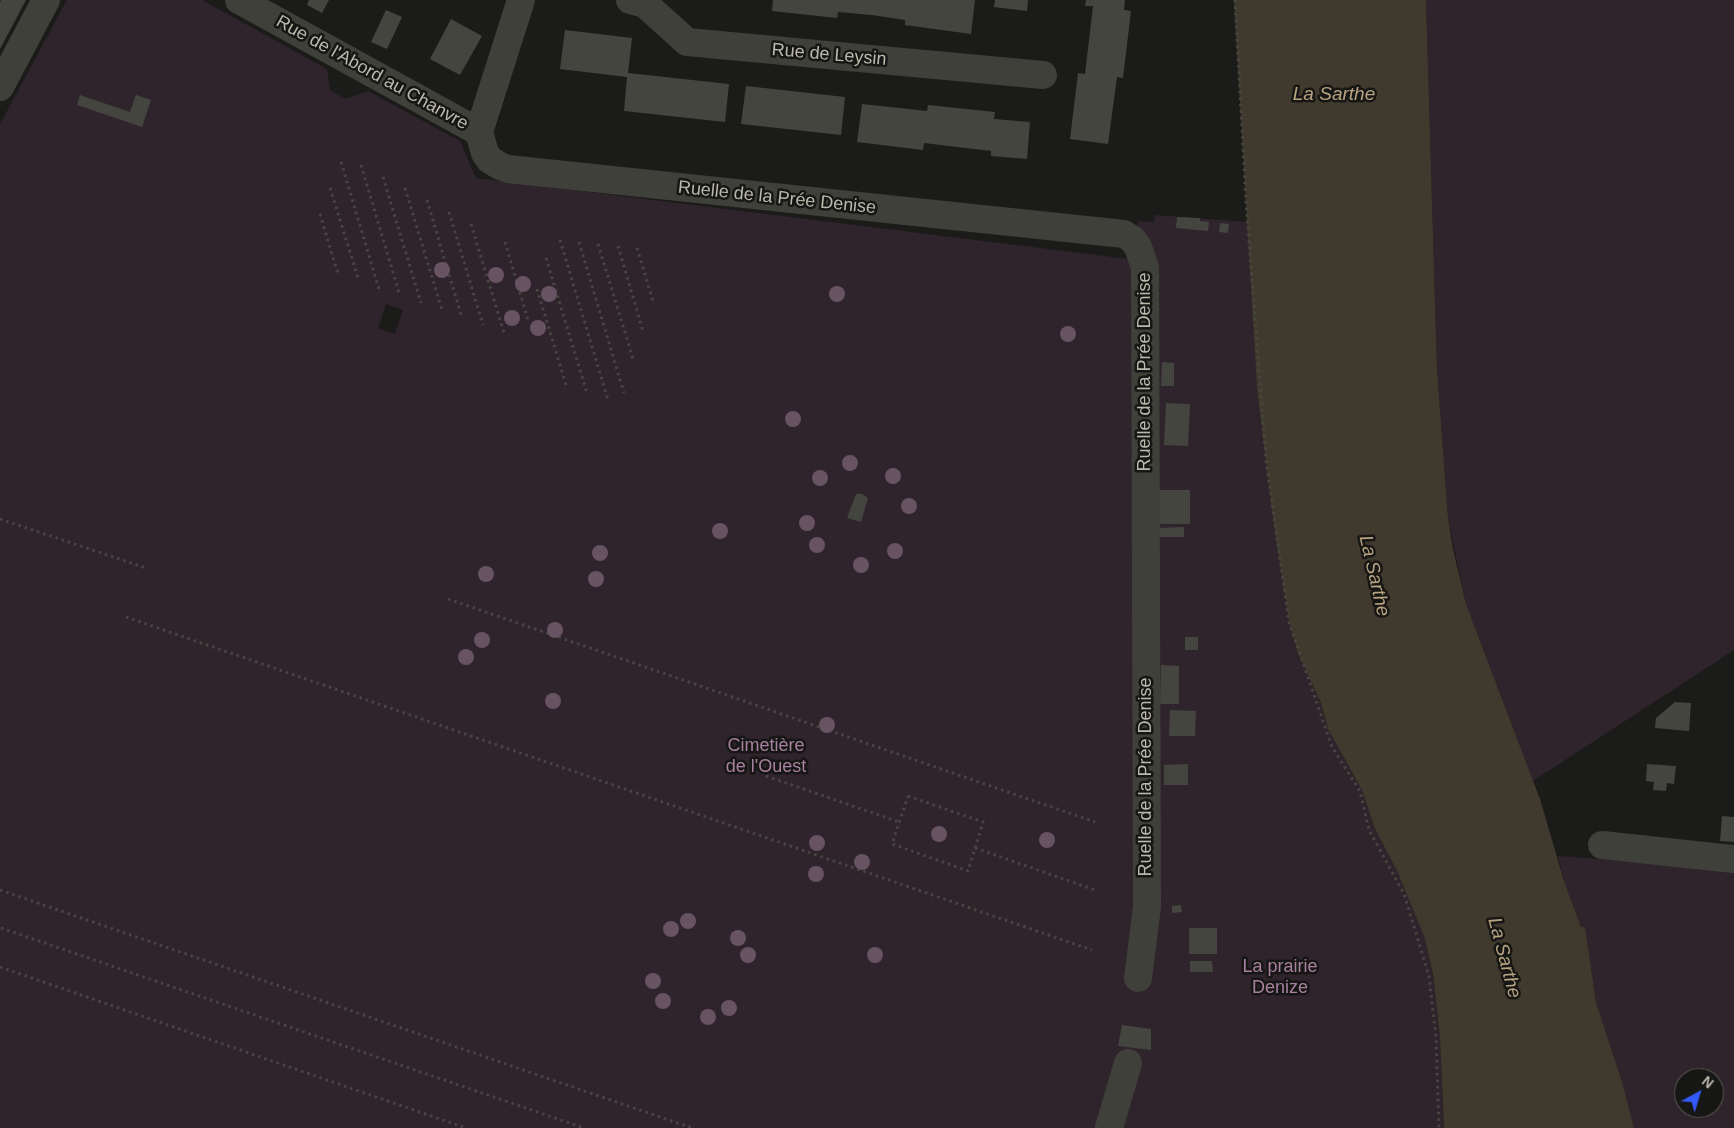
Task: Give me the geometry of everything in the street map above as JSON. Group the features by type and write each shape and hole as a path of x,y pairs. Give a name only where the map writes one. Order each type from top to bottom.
{"street":[{"path":"0,87 46,0"},
{"name":"Rue de l'Abord au Chanvre","path":"238,0 479,132"},
{"path":"479,132 521,0"},
{"name":"Rue de Leysin","path":"630,0 645,4 687,42 1043,76"},
{"name":"Ruelle de la Prée Denise","path":"479,132 482,147 489,158 508,169 1119,234 1128,236 1136,243 1141,252 1145,267 1147,907 1138,978"},
{"path":"1602,845 1734,859"},
{"path":"1110,1128 1128,1063"}],"path":[{"path":"1235,0 1246,201 1266,460 1289,622 1332,747 1360,791 1369,830 1404,894 1429,976 1436,1037 1438,1128"},
{"path":"341,162 379,289"},
{"path":"361,165 400,296"},
{"path":"383,177 421,303"},
{"path":"330,188 358,281"},
{"path":"405,188 442,310"},
{"path":"427,200 462,318"},
{"path":"449,212 483,325"},
{"path":"320,214 338,274"},
{"path":"471,224 504,332"},
{"path":"560,240 608,400"},
{"path":"505,242 528,320"},
{"path":"579,242 624,392"},
{"path":"598,244 634,362"},
{"path":"618,246 643,331"},
{"path":"637,248 653,301"},
{"path":"546,258 587,393"},
{"path":"538,289 566,385"},
{"path":"0,519 146,568"},
{"path":"448,599 1095,822"},
{"path":"126,617 1092,950"},
{"path":"766,776 899,822"},
{"path":"908,796 983,822 968,871 892,844 899,822 908,796"},
{"path":"975,848 1095,890"},
{"path":"0,890 692,1128"},
{"path":"1,928 584,1128"},
{"path":"0,966 466,1128"}],"green space":[{"name":"Cimetière de l'Ouest","path":"67,0 202,0 327,69 330,90 346,99 368,91 460,141 476,178 1137,260 1138,221 1154,222 1155,215 1248,222 1257,389 1274,527 1289,622 1298,653 1321,703 1328,729 1362,790 1375,829 1397,871 1424,936 1433,974 1440,1038 1444,1128 0,1128 0,124","holes":["386,304 403,310 395,334 378,328"]},
{"path":"1426,0 1734,0 1734,650 1533,781 1466,604 1448,518 1437,369"},
{"path":"1558,856 1734,869 1734,1128 1634,1128 1623,1085 1596,1002 1585,928 1581,927 1564,881"}],"water":[{"name":"La Sarthe","path":"1234,0 1426,0 1437,369 1448,518 1453,549 1466,604 1540,799 1564,881 1581,927 1585,927 1596,1002 1623,1085 1634,1128 1444,1128 1440,1038 1433,974 1424,936 1397,871 1375,829 1362,790 1328,729 1321,703 1298,653 1289,622 1274,527 1257,389"}],"building":[{"path":"1,0 26,0 0,49 0,2"},
{"path":"309,0 329,0 322,13 307,5"},
{"path":"773,0 975,0 971,34 905,25 905,20 872,15 838,12 837,18 772,11"},
{"path":"995,0 1028,0 1027,11 994,7"},
{"path":"1086,0 1125,0 1124,10 1131,11 1123,78 1117,77 1108,144 1070,139 1078,73 1085,74 1093,6 1085,6"},
{"path":"386,10 402,17 387,49 371,42"},
{"path":"451,19 482,36 460,75 430,59"},
{"path":"565,30 632,38 628,73 729,84 725,122 624,111 627,77 560,69"},
{"path":"746,86 845,97 841,135 741,124"},
{"path":"80,95 130,112 136,95 151,100 142,127 77,105"},
{"path":"862,104 927,111 928,105 995,112 994,119 1030,122 1027,159 991,156 991,151 924,143 923,150 857,142"},
{"path":"1177,217 1200,218 1200,221 1209,222 1208,231 1176,228"},
{"path":"1220,223 1229,224 1228,233 1219,232"},
{"path":"1162,362 1174,363 1174,386 1161,386"},
{"path":"1166,403 1190,404 1188,446 1164,445"},
{"path":"1158,490 1190,490 1190,524 1158,524"},
{"path":"856,494 862,494 868,498 861,522 847,518"},
{"path":"1184,527 1184,537 1159,537 1159,528"},
{"path":"1185,637 1198,637 1198,650 1185,650"},
{"path":"1161,665 1179,666 1179,704 1160,704"},
{"path":"1675,702 1691,703 1689,731 1655,728 1656,718"},
{"path":"1170,710 1196,711 1195,736 1169,736"},
{"path":"1188,764 1188,785 1164,785 1164,765"},
{"path":"1647,764 1676,766 1674,784 1667,783 1666,791 1653,790 1654,782 1646,781"},
{"path":"1722,816 1734,817 1734,842 1720,841"},
{"path":"1181,905 1182,912 1172,913 1172,906"},
{"path":"1189,928 1217,928 1217,954 1189,954"},
{"path":"1190,961 1212,961 1213,972 1190,972"},
{"path":"1122,1025 1151,1029 1151,1050 1118,1046"}],"park label":[{"name":"La prairie Denize","path":"1280,978"}]}
